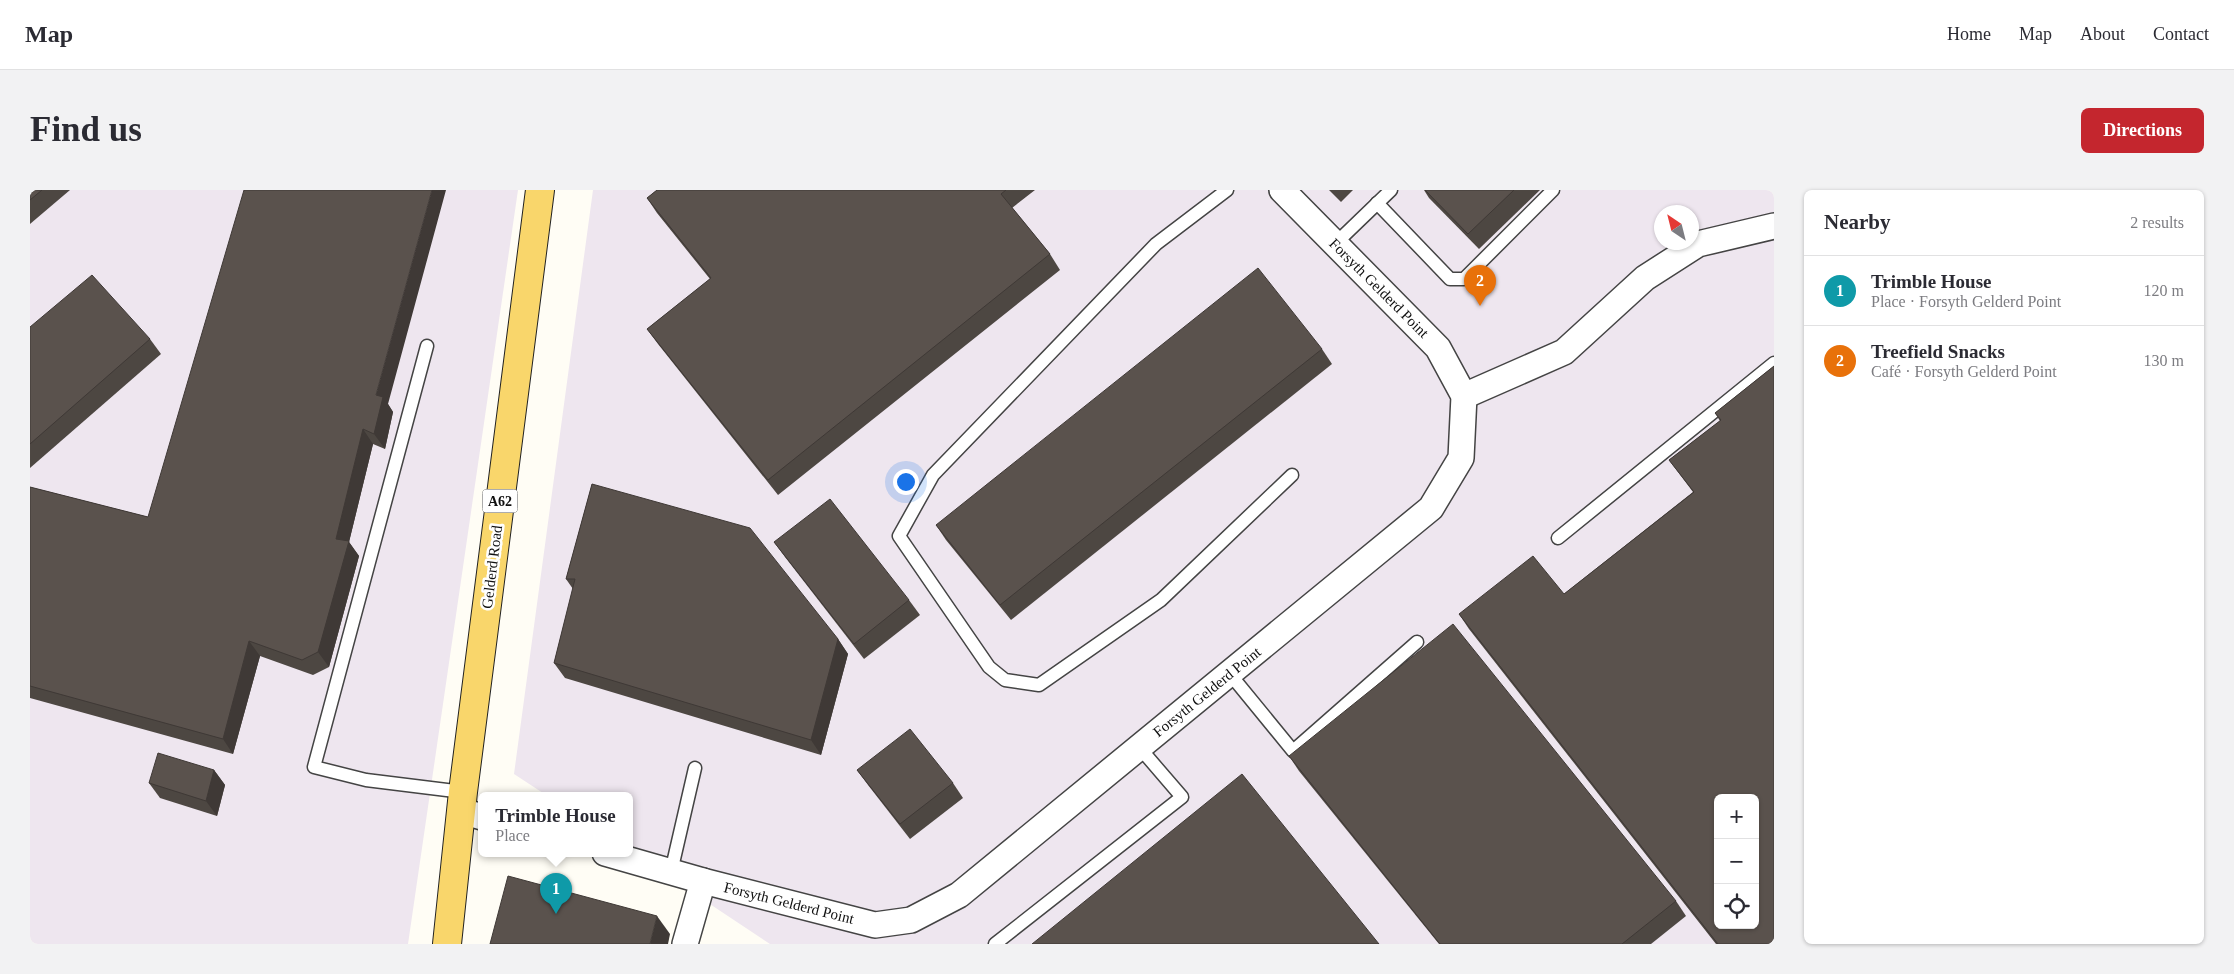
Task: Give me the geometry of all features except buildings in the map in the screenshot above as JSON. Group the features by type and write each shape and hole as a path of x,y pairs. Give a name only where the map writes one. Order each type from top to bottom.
{"main road":[{"name":"Gelderd Road","path":"447,944 469,807 540,190"}],"street":[{"name":"Forsyth Gelderd Point","path":"619,857 877,935 959,895 1432,508 1461,458 1464,396 1438,348 1282,190"},
{"path":"1464,396 1564,352 1645,278 1698,244 1774,226"},
{"name":"Forsyth Gelderd Point","path":"686,944 703,881"}],"lane":[{"path":"1227,190 1156,244 933,475 900,536 989,667 1005,680 1039,685 1161,600 1292,475"},
{"path":"1335,244 1391,190"},
{"path":"1377,203 1450,279 1464,279 1553,190"},
{"path":"427,346 314,767 469,807"},
{"path":"1558,538 1774,363"},
{"path":"1230,674 1293,751 1417,642"},
{"path":"995,944 1182,796 1139,747"},
{"path":"671,872 695,768"}],"shaded area":[{"path":"30,190 518,190 408,944 30,944"},
{"path":"593,190 1774,190 1774,944 770,944 633,853 633,792 541,792 514,774"}],"place":[{"name":"Treefield Snacks","path":"1480,306"},
{"name":"Trimble House","path":"556,914"}]}
